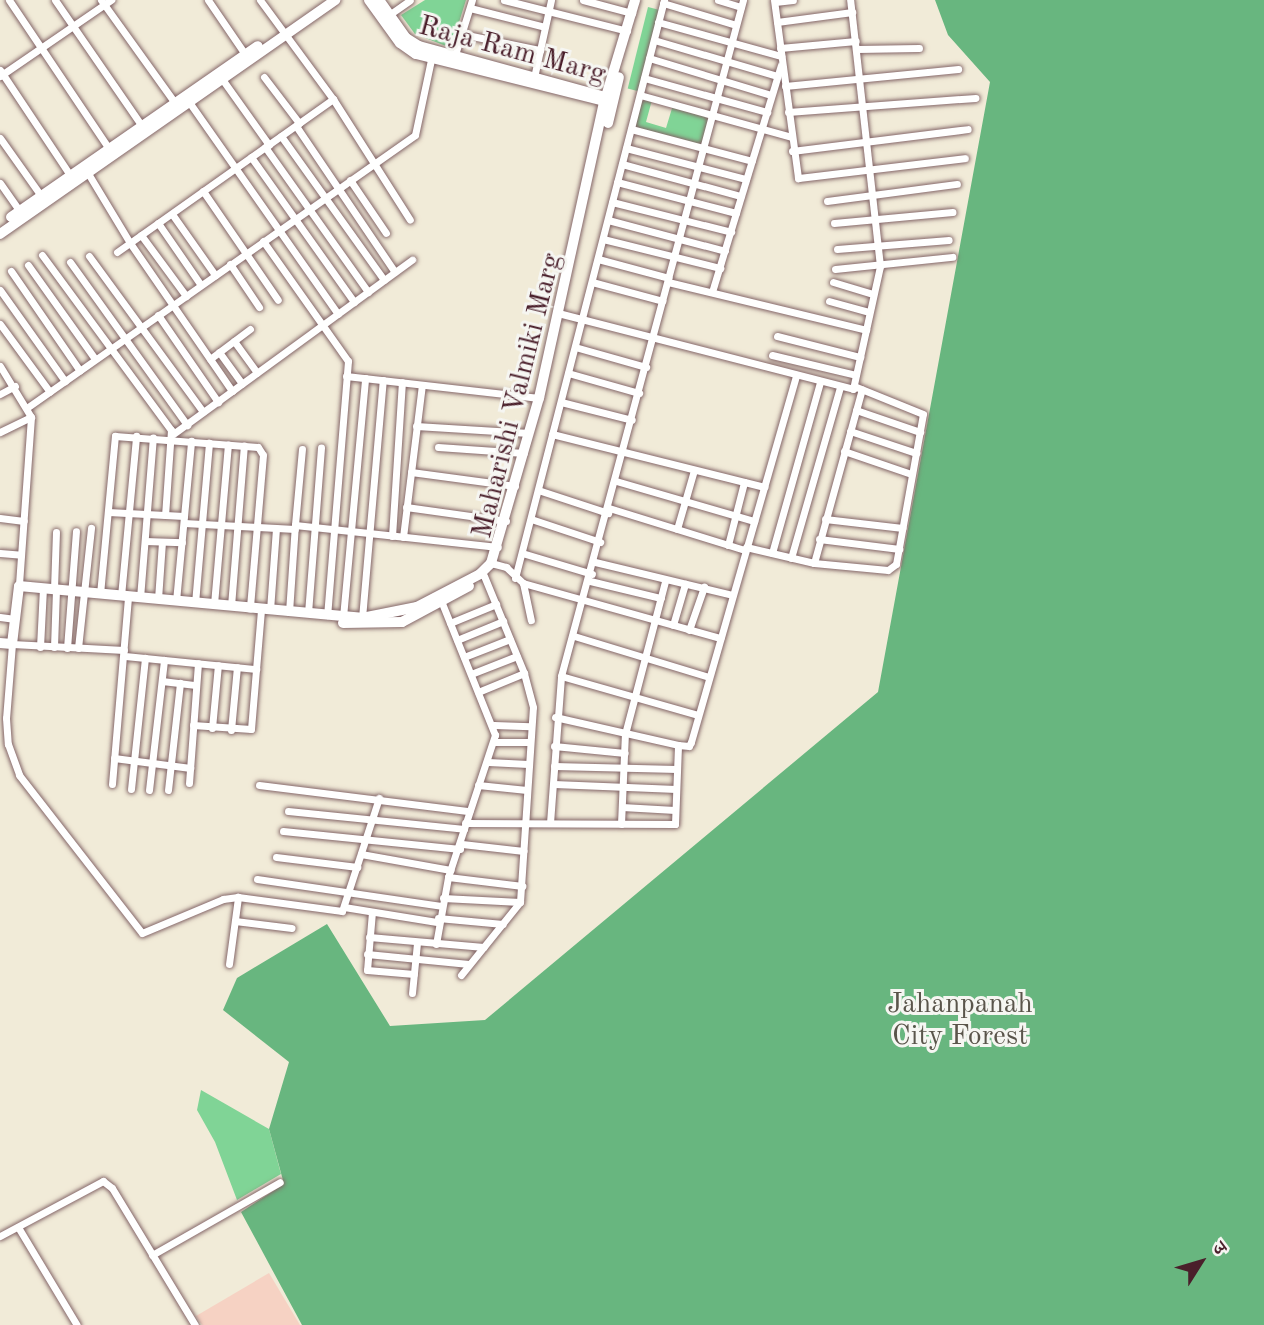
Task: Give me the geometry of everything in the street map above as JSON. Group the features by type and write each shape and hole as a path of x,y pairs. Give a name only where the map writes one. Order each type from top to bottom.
{"street":[{"path":"9,0 109,149"},
{"path":"54,0 144,129"},
{"path":"208,0 247,58"},
{"path":"260,0 333,99 410,220"},
{"path":"0,226 19,210 43,198 144,129 175,103 247,58 325,0"},
{"path":"284,32 336,0"},
{"name":"Raja Ram Marg","path":"369,0 386,17"},
{"name":"Raja Ram Marg","path":"379,0 386,17 407,49 534,79 608,100"},
{"path":"386,17 411,0"},
{"path":"504,0 627,31"},
{"path":"534,79 551,0"},
{"path":"583,0 632,13"},
{"name":"Maharishi Valmiki Marg","path":"18,589 381,624 421,616 484,576 494,563 509,529 608,100 638,0"},
{"name":"Maharishi Valmiki Marg","path":"608,100 638,0"},
{"path":"550,823 554,784 555,717 561,676 585,600 742,3 718,0"},
{"path":"793,0 774,1 792,151 798,178 965,158"},
{"path":"814,563 856,410 856,375 880,266 862,80 850,0"},
{"path":"70,175 1,73 73,27 106,2 175,103"},
{"path":"515,578 664,2 736,25"},
{"path":"454,59 471,4 545,27"},
{"path":"777,22 852,12"},
{"path":"658,22 781,55 857,45 919,48"},
{"path":"462,34 540,50"},
{"path":"654,40 777,76"},
{"path":"28,407 415,135 420,126 433,55"},
{"path":"712,292 762,128 781,55"},
{"path":"0,234 70,175 85,169 109,149 189,102 247,58"},
{"path":"649,58 771,95"},
{"path":"785,86 958,69"},
{"path":"264,77 395,272"},
{"path":"644,78 766,112"},
{"path":"222,79 368,292"},
{"path":"639,95 791,137"},
{"path":"788,112 975,98"},
{"path":"117,252 333,99"},
{"path":"189,102 277,231 338,314"},
{"path":"792,151 968,129"},
{"path":"631,130 752,161"},
{"path":"281,136 384,281"},
{"path":"0,138 43,198"},
{"path":"626,148 746,179"},
{"path":"251,157 354,302"},
{"path":"622,164 741,196"},
{"path":"85,169 130,243 232,391"},
{"path":"350,180 386,233"},
{"path":"617,182 736,213"},
{"path":"0,183 19,210"},
{"path":"827,201 957,184"},
{"path":"203,191 278,300"},
{"path":"612,202 730,232"},
{"path":"834,223 951,212"},
{"path":"172,214 215,275"},
{"path":"608,219 725,251"},
{"path":"158,223 201,285"},
{"path":"141,235 186,296"},
{"path":"603,239 720,268"},
{"path":"836,249 948,240"},
{"path":"263,241 321,327 346,356 327,615"},
{"path":"42,255 172,437 165,515"},
{"path":"89,256 203,412"},
{"path":"835,269 952,257"},
{"path":"597,259 712,292 866,330"},
{"path":"172,437 412,260"},
{"path":"70,262 187,425"},
{"path":"230,264 259,307"},
{"path":"28,265 95,359"},
{"path":"11,271 79,370"},
{"path":"592,282 663,301"},
{"path":"833,282 873,294"},
{"path":"0,290 65,381"},
{"path":"829,301 869,312"},
{"path":"538,491 728,545 814,563 888,570 897,564 920,432 920,410 858,387 852,390 561,313"},
{"name":"Maharishi Valmiki Marg","path":"85,595 100,594 362,618 417,607 480,574 494,563 499,548 561,313"},
{"path":"158,316 218,402"},
{"path":"0,324 50,391"},
{"path":"210,359 250,329"},
{"path":"777,336 860,357"},
{"path":"234,341 257,373"},
{"path":"575,347 646,367"},
{"path":"219,352 242,384"},
{"path":"772,355 856,375"},
{"path":"1,368 28,407 31,417 6,718 8,744 19,775 138,929 151,933 215,902 239,897 339,912 344,907 379,798"},
{"path":"568,373 639,393"},
{"path":"555,717 678,745 691,745 796,375"},
{"path":"346,376 539,398"},
{"path":"344,617 365,378"},
{"path":"362,618 383,380"},
{"path":"392,536 402,382"},
{"path":"772,553 820,382"},
{"path":"403,537 422,385"},
{"path":"0,394 15,386"},
{"path":"792,558 840,387"},
{"path":"561,402 632,420"},
{"path":"856,410 920,432"},
{"path":"0,432 31,417"},
{"path":"416,426 529,433"},
{"path":"850,431 916,453"},
{"path":"552,434 764,487"},
{"path":"100,594 115,436 172,437 244,446 262,451 250,608"},
{"path":"111,784 125,653 129,513 136,436"},
{"path":"140,598 153,438"},
{"path":"176,601 191,441"},
{"path":"195,603 209,443"},
{"path":"214,604 228,445"},
{"path":"231,606 244,446"},
{"path":"438,447 524,453"},
{"path":"308,613 321,448"},
{"path":"289,612 302,449"},
{"path":"844,451 911,474"},
{"path":"677,529 694,470"},
{"path":"411,471 515,486"},
{"path":"616,481 754,522"},
{"path":"728,545 744,482"},
{"path":"407,507 506,521"},
{"path":"108,512 165,515 200,524 313,527 499,548"},
{"path":"0,517 24,520"},
{"path":"531,519 600,542"},
{"path":"825,519 902,527"},
{"path":"78,648 91,528"},
{"path":"193,726 251,729 256,669 276,528"},
{"path":"67,648 76,531"},
{"path":"40,647 51,591 56,532"},
{"path":"819,539 899,549"},
{"path":"145,541 182,542"},
{"path":"158,599 162,542"},
{"path":"0,553 21,555"},
{"path":"522,553 661,598"},
{"path":"595,562 664,581 704,587 732,595"},
{"path":"494,563 523,583 720,638"},
{"path":"461,975 520,902 522,886 532,696 484,576"},
{"path":"621,824 625,734 664,581"},
{"path":"523,583 531,620"},
{"path":"673,625 685,584"},
{"path":"689,630 704,587"},
{"path":"51,591 54,647"},
{"path":"436,944 438,920 449,873 461,847 464,826 494,742 494,725 442,603"},
{"path":"450,623 496,604"},
{"path":"0,617 15,619"},
{"path":"457,640 503,621"},
{"path":"573,636 709,677"},
{"path":"464,657 510,639"},
{"path":"0,643 78,648 256,669"},
{"path":"471,674 517,656"},
{"path":"131,789 145,658"},
{"path":"149,790 164,660"},
{"path":"189,783 198,663"},
{"path":"212,728 218,665"},
{"path":"231,730 237,667"},
{"path":"478,692 524,673"},
{"path":"561,676 698,715"},
{"path":"162,681 196,685"},
{"path":"167,790 180,683"},
{"path":"494,725 530,726"},
{"path":"494,742 529,742"},
{"path":"288,811 464,826 550,823 673,826 678,745"},
{"path":"554,746 625,753"},
{"path":"114,758 190,768"},
{"path":"488,762 528,764"},
{"path":"554,765 677,769"},
{"path":"554,784 676,789"},
{"path":"259,785 469,811"},
{"path":"478,785 527,790"},
{"path":"622,807 676,810"},
{"path":"283,831 524,851"},
{"path":"361,854 522,886"},
{"path":"276,857 357,867"},
{"path":"257,879 350,889 441,906"},
{"path":"229,964 239,897"},
{"path":"443,898 520,902"},
{"path":"344,907 438,920 503,924"},
{"path":"372,912 367,954 369,971 414,974"},
{"path":"235,921 292,928"},
{"path":"369,937 484,947"},
{"path":"412,993 417,943"},
{"path":"367,954 469,964"},
{"path":"0,1237 103,1181 112,1188 195,1325"},
{"path":"152,1255 280,1182"},
{"path":"18,1227 77,1325"}],"shaded area":[{"path":"269,1273 300,1325 202,1325 196,1316"}],"green space":[{"path":"425,0 466,0 451,48 415,34 401,15"},
{"name":"Jahanpanah City Forest","path":"935,0 1264,0 1264,1325 302,1325 241,1212 284,1184 269,1129 289,1062 223,1010 237,978 327,924 390,1026 485,1020 878,692 990,82 948,35"},
{"path":"648,7 660,10 639,91 628,89"},
{"path":"641,97 652,100 646,122 666,128 673,105 710,115 702,147 633,128"},
{"path":"201,1090 269,1129 281,1174 237,1200 215,1142 197,1110"}]}
